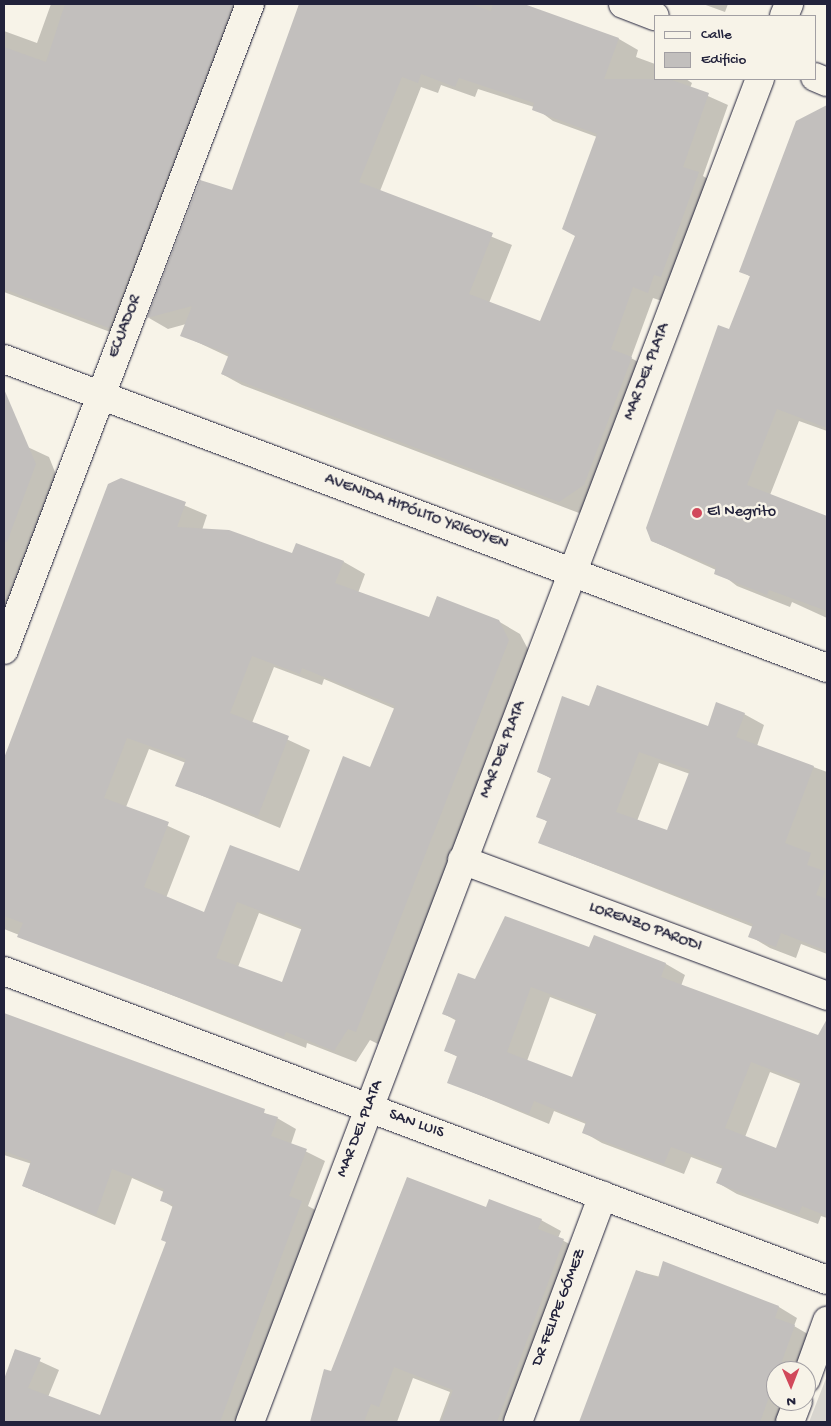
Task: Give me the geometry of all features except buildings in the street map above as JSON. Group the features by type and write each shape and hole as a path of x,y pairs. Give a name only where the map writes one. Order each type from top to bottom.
{"street":[{"name":"ECUADOR","path":"4,650 250,4"},
{"path":"623,4 654,15"},
{"name":"MAR DEL PLATA","path":"250,1422 760,80"},
{"name":"AVENIDA HIPÓLITO YRIGOYEN","path":"4,359 827,668"},
{"name":"LORENZO PARODI","path":"462,860 827,996"},
{"name":"SAN LUIS","path":"4,970 827,1280"},
{"name":"DR FELIPE GÓMEZ","path":"518,1422 603,1195"},
{"path":"813,1361 827,1321"}],"shaded area":[{"path":"827,1376 827,1422 809,1422 813,1411 816,1411 816,1404"}],"place":[{"name":"El Negrito","path":"697,513"}]}
